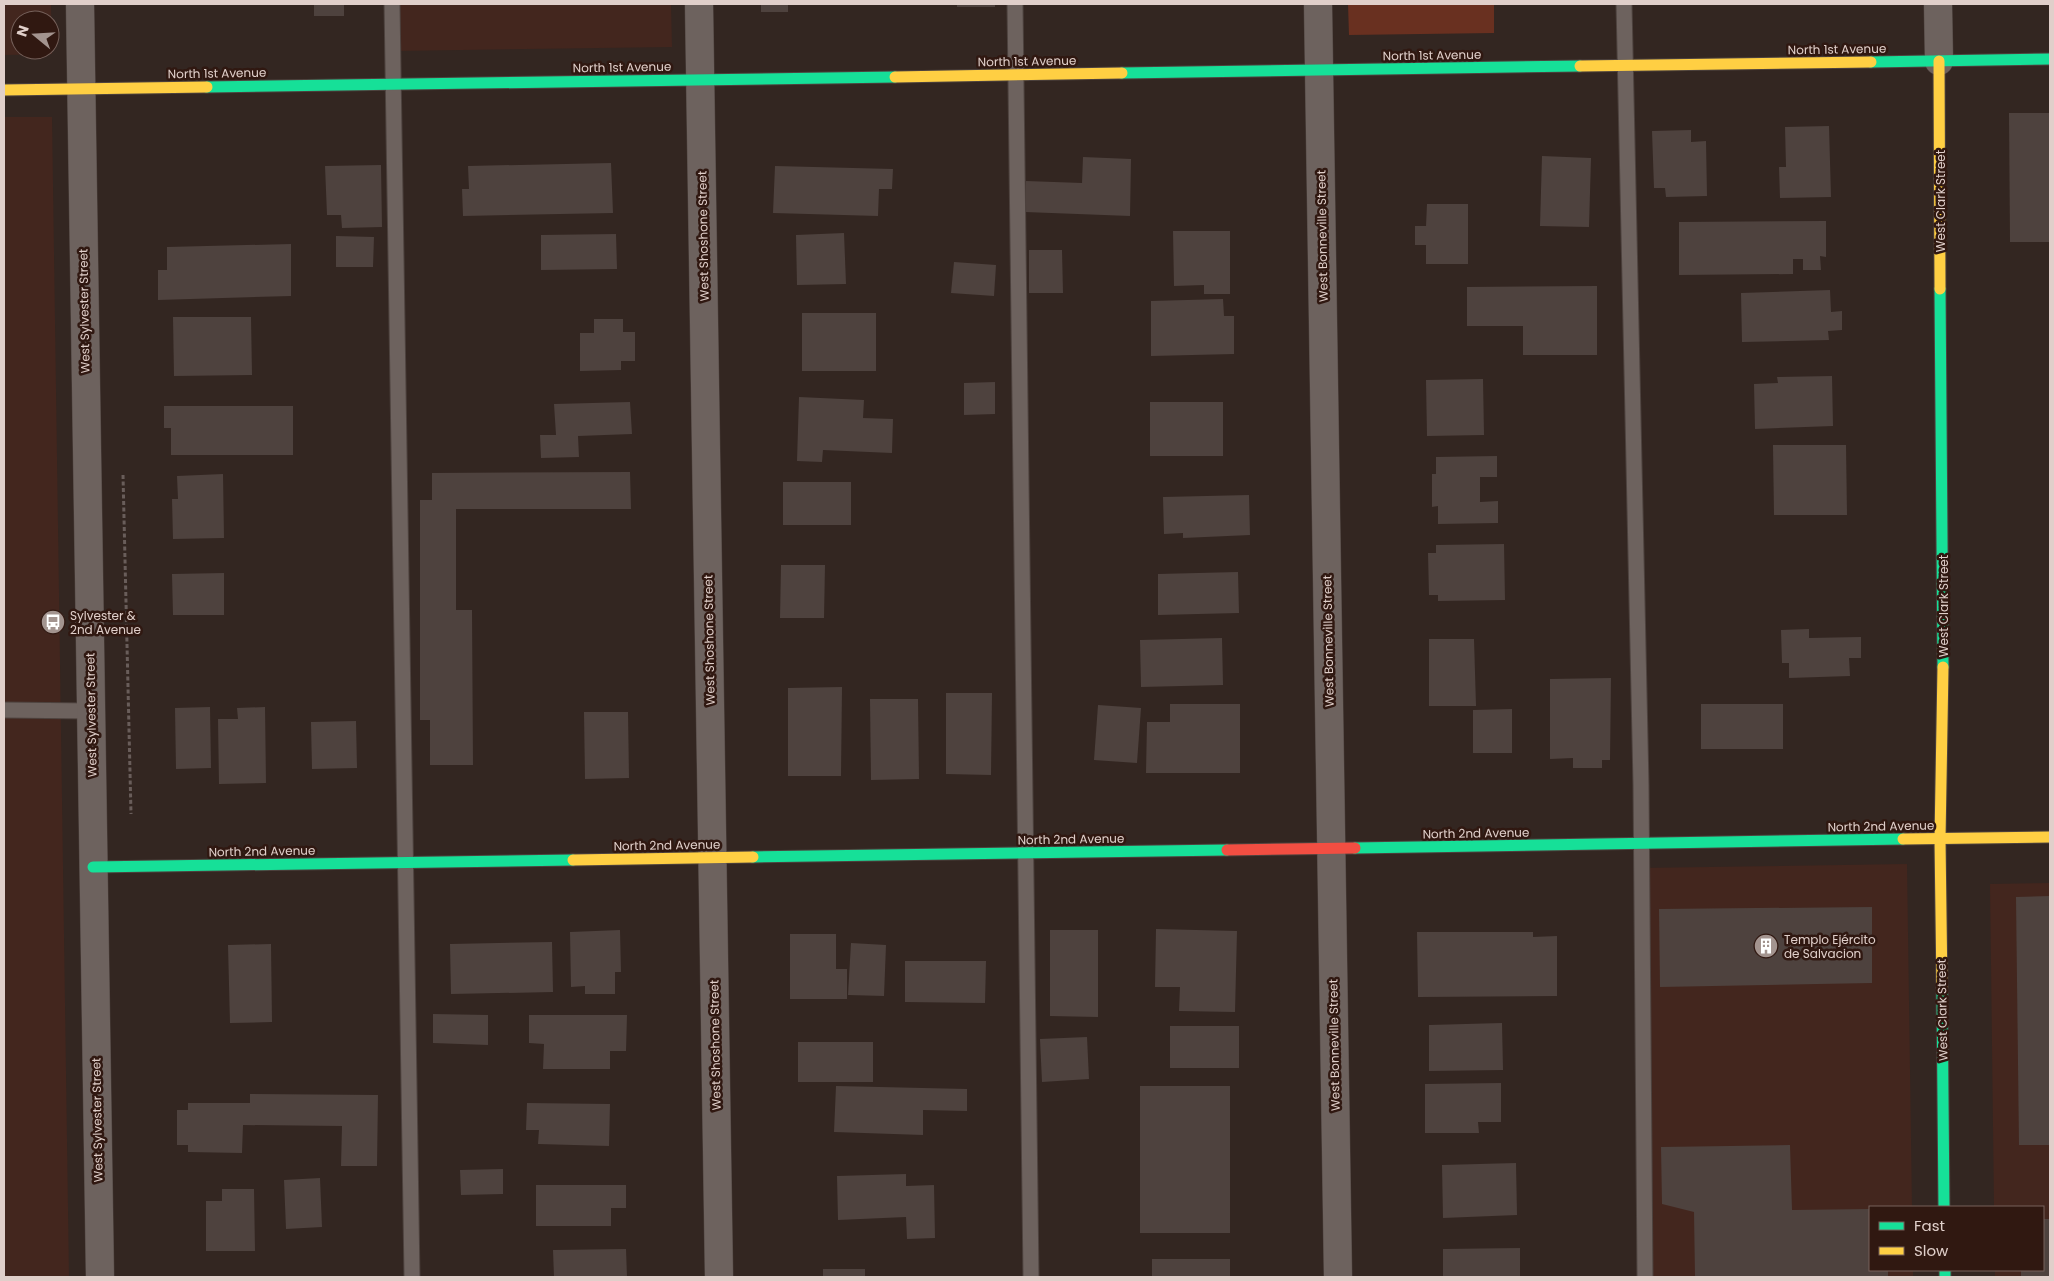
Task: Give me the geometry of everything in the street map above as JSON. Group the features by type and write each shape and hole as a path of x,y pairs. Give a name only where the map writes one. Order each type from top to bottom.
{"street":[{"name":"West Sylvester Street","path":"80,4 100,1277"},
{"name":"West Shoshone Street","path":"699,4 718,1277"},
{"name":"West Bonneville Street","path":"1318,4 1338,1277"},
{"name":"West Clark Street","path":"1938,4 1943,675 1940,839 1944,1206"},
{"name":"North 1st Avenue","path":"4,90 2050,59"},
{"name":"North 2nd Avenue","path":"93,867 2050,837"}],"lane":[{"path":"392,4 407,863 412,1277"},
{"path":"1014,4 1031,1277"},
{"path":"1624,4 1642,844 1645,1277"},
{"path":"4,710 91,712"}],"path":[{"path":"123,475 131,814"}],"shaded area":[{"path":"4,4 51,4 51,10 10,10 10,55 4,55"},
{"path":"394,4 671,4 672,47 395,51"},
{"path":"1348,4 1494,4 1494,33 1349,35"},
{"path":"4,117 52,117 69,1277 4,1277"},
{"path":"1907,864 1912,1206 1869,1206 1869,1271 1913,1271 1913,1277 1644,1277 1638,868"},
{"path":"2050,883 2050,1277 1995,1277 1995,1271 2044,1271 2044,1206 1994,1206 1990,884"}],"building":[{"path":"314,4 344,4 344,16 314,16"},
{"path":"761,4 788,4 788,12 761,12"},
{"path":"957,4 995,4 995,7 957,7"},
{"path":"2009,113 2050,113 2050,242 2010,242"},
{"path":"1829,126 1831,197 1780,198 1779,167 1786,167 1785,127"},
{"path":"1691,130 1691,142 1706,141 1707,196 1666,197 1665,188 1654,188 1652,131"},
{"path":"1542,156 1591,158 1589,227 1540,226"},
{"path":"1083,157 1131,159 1130,216 1025,212 1026,181 1082,183"},
{"path":"611,163 613,213 463,216 462,189 469,189 468,166"},
{"path":"381,165 382,227 342,228 341,215 327,215 325,166"},
{"path":"775,166 893,169 892,189 879,189 878,216 773,213"},
{"path":"1427,204 1468,204 1468,264 1426,264 1426,245 1415,245 1415,226 1426,226"},
{"path":"1826,221 1826,257 1820,256 1821,270 1803,270 1803,259 1793,259 1793,274 1679,275 1679,222"},
{"path":"1173,231 1230,231 1230,294 1204,294 1204,285 1174,286"},
{"path":"844,233 846,284 797,285 796,235"},
{"path":"616,234 617,269 541,270 541,235"},
{"path":"336,236 374,237 373,267 336,267"},
{"path":"291,244 291,296 158,300 158,270 167,270 167,247"},
{"path":"1029,250 1062,250 1063,293 1029,293"},
{"path":"954,262 996,265 994,296 951,293"},
{"path":"1597,286 1597,355 1523,355 1523,326 1467,326 1467,287"},
{"path":"1830,290 1831,312 1842,311 1842,330 1828,331 1829,340 1742,342 1741,293"},
{"path":"1223,299 1224,316 1234,316 1234,354 1151,356 1151,301"},
{"path":"802,313 876,313 876,371 802,371"},
{"path":"173,317 251,317 252,375 174,376"},
{"path":"594,319 623,319 623,332 635,332 635,361 621,361 621,370 580,371 580,333 594,333"},
{"path":"1832,376 1833,426 1755,429 1754,384 1778,383 1777,377"},
{"path":"1483,379 1484,435 1427,436 1426,380"},
{"path":"995,382 995,414 964,415 964,383"},
{"path":"799,397 864,400 863,418 893,419 892,453 823,450 822,462 797,461"},
{"path":"630,402 632,434 578,436 579,457 541,458 540,435 556,435 554,404"},
{"path":"1150,402 1223,402 1223,456 1150,456"},
{"path":"164,406 293,406 293,455 171,455 171,428 164,428"},
{"path":"1773,445 1846,445 1847,515 1774,515"},
{"path":"1497,456 1497,477 1480,477 1480,502 1498,501 1498,523 1438,524 1438,506 1432,507 1432,474 1436,474 1436,457"},
{"path":"630,472 631,509 456,509 456,610 472,610 473,765 430,765 430,720 420,720 420,500 432,500 432,473"},
{"path":"223,474 224,538 173,539 172,499 178,499 177,476"},
{"path":"783,482 851,482 851,525 783,525"},
{"path":"1249,495 1250,535 1183,538 1183,533 1164,534 1163,497"},
{"path":"1504,544 1505,600 1438,601 1438,595 1429,595 1428,553 1436,553 1436,545"},
{"path":"781,565 825,565 824,618 780,618"},
{"path":"1238,572 1239,613 1158,615 1158,574"},
{"path":"224,573 224,615 173,615 172,574"},
{"path":"1809,629 1809,638 1861,637 1861,658 1849,658 1850,676 1789,678 1789,663 1782,663 1781,630"},
{"path":"1222,638 1223,685 1141,687 1140,640"},
{"path":"1429,639 1474,639 1476,706 1429,706"},
{"path":"1611,678 1610,760 1602,760 1602,768 1573,768 1573,758 1550,759 1550,679"},
{"path":"842,687 841,776 788,776 788,688"},
{"path":"946,693 992,693 991,775 946,774"},
{"path":"870,699 918,699 919,779 871,780"},
{"path":"1170,704 1240,704 1240,773 1146,773 1147,722 1170,722"},
{"path":"1701,704 1783,704 1783,749 1701,749"},
{"path":"1098,705 1141,708 1137,763 1094,760"},
{"path":"210,707 211,768 176,769 175,708"},
{"path":"265,707 266,783 219,784 218,719 238,719 237,708"},
{"path":"1512,709 1512,753 1473,753 1473,710"},
{"path":"584,712 628,712 629,778 585,779"},
{"path":"356,721 357,768 312,769 311,722"},
{"path":"2050,896 2050,1145 2019,1145 2016,897"},
{"name":"Templo Ejército de Salvacion","path":"1872,907 1872,983 1660,987 1659,909"},
{"path":"1156,929 1237,931 1235,1012 1179,1011 1180,987 1155,987"},
{"path":"620,930 621,972 615,972 615,994 585,994 585,986 571,987 570,932"},
{"path":"1050,930 1098,930 1098,1017 1050,1016"},
{"path":"1417,932 1533,932 1533,937 1557,936 1557,996 1418,997"},
{"path":"790,934 836,934 836,969 847,969 847,999 790,999"},
{"path":"552,942 553,992 451,994 450,944"},
{"path":"851,943 886,945 884,996 848,995"},
{"path":"271,944 272,1022 230,1023 228,945"},
{"path":"905,961 986,961 985,1003 905,1002"},
{"path":"433,1014 488,1015 488,1045 433,1043"},
{"path":"529,1015 627,1015 626,1051 610,1051 610,1069 543,1069 544,1044 529,1043"},
{"path":"1502,1023 1503,1070 1429,1071 1429,1025"},
{"path":"1170,1026 1239,1026 1239,1068 1170,1068"},
{"path":"1087,1037 1089,1079 1042,1082 1040,1039"},
{"path":"798,1042 873,1042 873,1082 798,1082"},
{"path":"1501,1083 1501,1122 1478,1122 1479,1133 1425,1133 1425,1084"},
{"path":"836,1086 967,1089 967,1111 923,1110 923,1135 834,1132"},
{"path":"1140,1086 1230,1086 1230,1233 1140,1233"},
{"path":"250,1094 378,1095 377,1166 341,1166 342,1126 243,1125 242,1153 188,1152 188,1145 177,1145 177,1110 188,1110 188,1103 250,1103"},
{"path":"527,1103 610,1104 609,1146 538,1144 539,1130 526,1130"},
{"path":"1790,1145 1792,1210 1869,1209 1869,1271 1888,1271 1888,1277 1695,1277 1694,1212 1662,1204 1661,1147"},
{"path":"1516,1163 1517,1215 1443,1218 1442,1165"},
{"path":"503,1169 503,1194 461,1195 460,1170"},
{"path":"906,1174 906,1186 934,1185 935,1238 907,1239 906,1217 838,1220 837,1176"},
{"path":"320,1178 322,1227 286,1229 284,1180"},
{"path":"536,1185 626,1185 626,1208 611,1208 611,1226 536,1226"},
{"path":"222,1189 254,1189 255,1251 206,1251 206,1201 222,1201"},
{"path":"2044,1219 2050,1219 2050,1277 2021,1277 2021,1271 2044,1271"},
{"path":"1520,1248 1520,1277 1443,1277 1443,1249"},
{"path":"626,1249 627,1277 554,1277 553,1250"},
{"path":"1152,1259 1230,1259 1230,1277 1152,1277"},
{"path":"823,1269 865,1269 865,1277 823,1277"}],"traffic: fast":[{"path":"1871,62 2050,59"},
{"path":"1122,73 1580,66"},
{"path":"207,87 895,77"},
{"path":"1940,289 1943,667"},
{"path":"1355,848 1903,839"},
{"path":"753,857 1227,850"},
{"path":"93,867 573,860"},
{"path":"1942,990 1944,1206"},
{"path":"1945,1271 1945,1277"}],"traffic: slow":[{"path":"1939,61 1940,289"},
{"path":"1580,66 1871,62"},
{"path":"895,77 1122,73"},
{"path":"4,90 207,87"},
{"path":"1942,990 1940,839 1943,667"},
{"path":"1903,839 2050,837"},
{"path":"573,860 753,857"}],"traffic: jam":[{"path":"1227,850 1355,848"}],"place":[{"name":"Sylvester & 2nd Avenue","path":"53,622"},
{"name":"Templo Ejército de Salvacion","path":"1766,946"}]}
